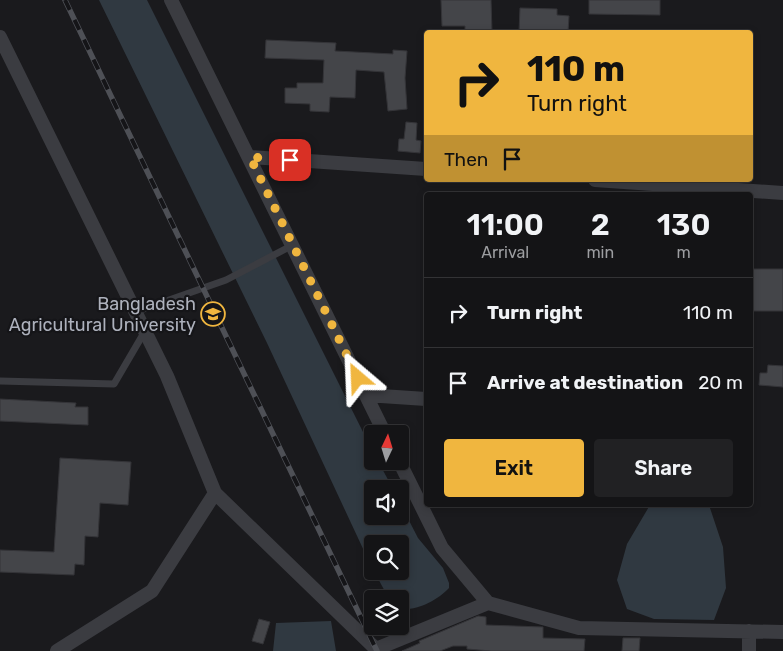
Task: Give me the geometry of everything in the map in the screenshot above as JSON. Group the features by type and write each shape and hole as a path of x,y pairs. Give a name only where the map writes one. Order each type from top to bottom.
{"street":[{"path":"172,0 250,157 289,247 381,425"},
{"path":"0,37 167,376 215,493 376,650 488,603"},
{"path":"250,157 424,169"},
{"path":"624,182 783,193"},
{"path":"366,395 424,399"},
{"path":"403,470 442,548 488,603 579,628 783,632"},
{"path":"57,651 152,591 215,493"},
{"path":"749,631 749,651"}],"lane":[{"path":"135,312 226,280 289,247"},
{"path":"0,381 114,384 145,330"}],"shaded area":[{"path":"99,0 147,0 364,434 364,470 383,470 388,480 364,480 364,525 409,525 409,520 418,538 443,568 449,583 449,588 439,597 420,606 409,609 409,590 384,590 379,580 409,580 409,535 364,535 364,551 267,343"},
{"path":"649,507 710,507 723,547 726,588 714,620 654,619 627,609 617,580 627,544"},
{"path":"331,621 336,651 273,651 276,623"}],"building":[{"path":"441,0 491,0 492,30 465,30 465,26 442,26"},
{"path":"589,0 660,0 660,15 589,14"},
{"path":"520,8 557,9 557,15 569,16 568,30 519,30"},
{"path":"266,40 336,43 335,51 393,54 393,50 407,51 405,78 407,109 388,111 384,72 356,70 355,98 330,97 329,112 310,111 310,104 285,103 285,88 297,88 297,83 323,83 324,60 265,58"},
{"path":"406,122 417,123 416,140 421,141 420,153 398,151 399,139 404,139"},
{"path":"753,269 783,269 783,311 753,311"},
{"path":"768,365 783,366 783,387 759,385 760,373 767,373"},
{"path":"0,399 76,403 75,407 88,407 88,425 0,421"},
{"path":"60,458 131,462 128,505 100,503 98,537 85,536 84,565 75,564 74,575 0,572 0,550 54,552"},
{"path":"478,616 486,617 486,625 543,627 543,638 585,639 584,651 491,651 467,649 467,646 453,646 440,651 402,651 420,643 419,641"},
{"path":"259,619 270,622 263,644 252,641"},
{"path":"623,638 640,638 639,651 622,651"}],"railway":[{"path":"65,0 377,651"}],"place":[{"name":"Bangladesh Agricultural University","path":"213,314"}],"route":[{"path":"290,160 250,157 358,378"}]}
